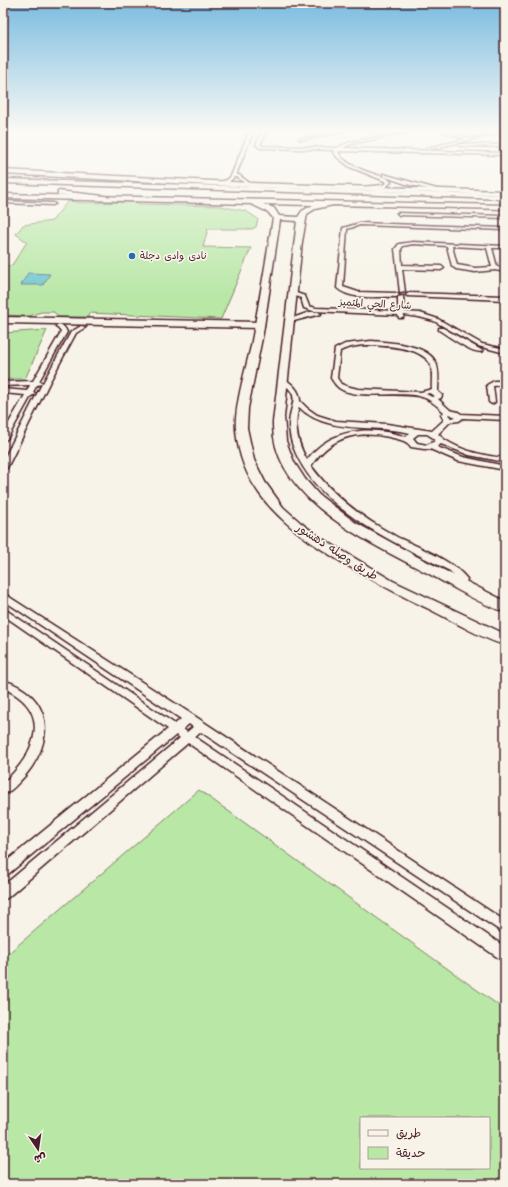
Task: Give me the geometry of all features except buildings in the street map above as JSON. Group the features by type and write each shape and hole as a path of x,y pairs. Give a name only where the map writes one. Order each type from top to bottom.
{"highway":[{"path":"17,187 104,198"},
{"path":"27,187 505,202"},
{"path":"256,187 505,197"}],"main road":[{"path":"315,187 505,193"},
{"path":"3,196 505,207"},
{"path":"253,202 271,210 277,218 302,220"},
{"path":"334,203 308,210 304,213 302,220 282,380 278,429 281,442 291,467 312,493 336,515 360,532 461,586 505,607"},
{"name":"طريق وصله دهشور","path":"277,218 259,329 243,408 241,428 248,460 259,483 274,504 296,526 316,541 381,580 505,640"}],"street":[{"path":"358,189 372,187"},
{"path":"426,187 442,191"},
{"path":"3,202 53,204"},
{"path":"398,214 505,217"},
{"path":"505,229 360,224 351,225 345,228 340,288 344,291 354,293 505,298"},
{"path":"401,315 398,249 401,245 413,243 505,247"},
{"path":"449,245 456,267 464,269 487,270 495,268 505,270"},
{"path":"489,246 495,268"},
{"path":"400,267 441,268"},
{"path":"293,294 303,297 306,307 315,312"},
{"name":"شارع الحي المتميز","path":"290,320 315,312 428,317 453,329 480,345 505,351"},
{"name":"شارع الحي المتميز","path":"401,315 429,323 471,347 487,353 505,356"},
{"path":"3,320 45,320 259,329"},
{"path":"3,326 171,326"},
{"path":"3,439 64,332 59,326"},
{"path":"3,468 46,383 74,332 83,326"},
{"path":"445,332 453,329"},
{"path":"434,395 425,392 422,394 358,391 344,388 339,385 334,378 337,350 345,346 364,344 395,345 418,351 432,361 434,365 434,395 448,416 458,419 460,416 505,418"},
{"path":"282,380 293,390 296,401 293,418 294,436 297,446 307,466 324,488 349,510 380,530 453,568 463,579 461,586"},
{"path":"3,384 35,382 46,383"},
{"path":"492,402 490,385 494,383 505,383"},
{"path":"3,391 41,394"},
{"path":"296,401 308,412 334,423 385,426 416,432 425,432 433,434 440,440 465,452 480,457 505,460"},
{"path":"433,434 448,416"},
{"path":"334,423 339,437"},
{"path":"410,441 410,436 416,432"},
{"path":"307,466 319,449 339,437 359,433 380,433 396,436 410,441 414,445 420,447 432,447 461,459 505,468"},
{"path":"432,447 438,444 440,440"},
{"path":"3,596 505,928"},
{"path":"3,611 505,955"},
{"path":"3,684 20,692 30,702 36,712 40,730 37,749 28,765 15,781 3,790"},
{"path":"3,871 189,718"},
{"path":"3,894 201,726"}],"green space":[{"name":"نادى وادى دجلة","path":"68,201 84,203 136,202 138,204 219,206 246,211 258,219 256,227 252,229 208,229 203,247 251,248 221,319 89,313 88,317 58,317 54,312 41,312 29,316 3,315 3,296 7,289 3,289 3,267 12,265 27,242 16,234 23,225 52,221"},
{"path":"47,330 25,379 3,379 3,333"},
{"path":"199,790 505,1010 505,1184 3,1184 3,958"}],"water":[{"path":"28,273 50,274 43,285 21,285"}],"place":[{"name":"نادى وادى دجلة","path":"132,256"}]}
